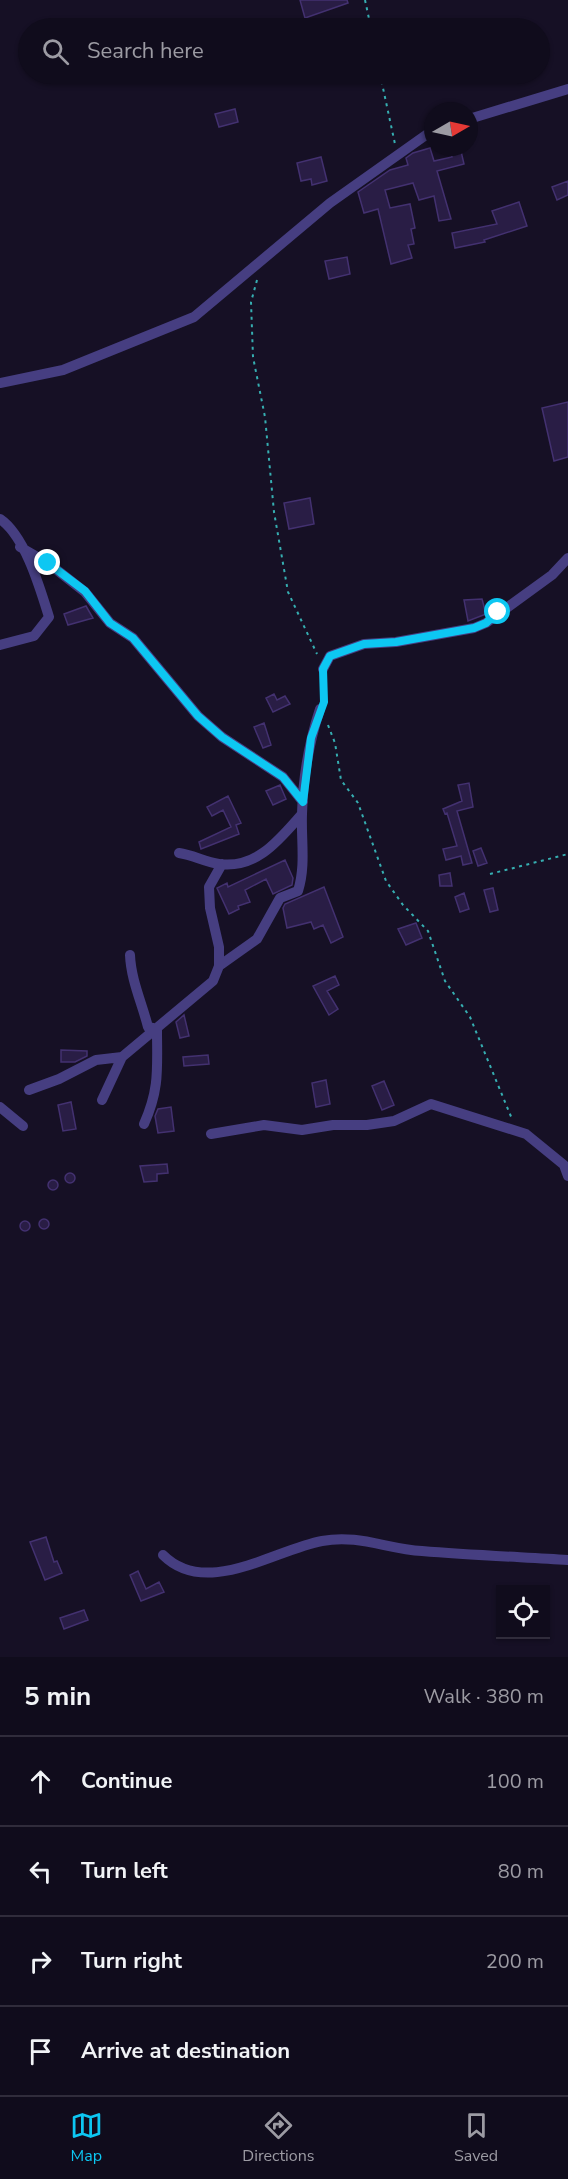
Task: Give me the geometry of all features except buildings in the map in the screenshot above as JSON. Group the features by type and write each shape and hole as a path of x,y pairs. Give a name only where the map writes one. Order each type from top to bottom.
{"street":[{"path":"478,116 568,89"},
{"path":"0,383 63,370 194,317 330,203 424,136"},
{"path":"0,519 8,525 36,575 48,617 34,636 0,645"},
{"path":"20,547 48,563 85,591 110,623 133,638 198,716 222,737 283,777 303,802"},
{"path":"323,669 330,656 364,644 396,642 474,628 486,623 552,575 568,558"},
{"path":"219,966 257,939 280,898 298,891 304,855 303,802 311,738 320,709"},
{"path":"179,853 222,864 247,863 265,854 302,814"},
{"path":"102,1100 122,1057 213,981 219,966 219,947 210,908 209,887 222,864"},
{"path":"130,955 133,981 142,1002 148,1027 156,1029"},
{"path":"144,1124 154,1103 158,1081 156,1029"},
{"path":"29,1090 59,1079 96,1060 122,1057"},
{"path":"211,1134 264,1125 302,1130 333,1125 367,1125 394,1121 431,1104 454,1110 482,1122 526,1134 564,1165 568,1176"},
{"path":"0,1107 23,1126"},
{"path":"554,1157 568,1158"},
{"path":"164,1555 182,1570 210,1572 250,1566 324,1540 356,1538 422,1551 461,1552 499,1558 568,1560"}],"path":[{"path":"365,0 369,18"},
{"path":"382,84 392,138 399,154"},
{"path":"262,260 251,302 253,357 265,417 274,512 288,592 311,637 323,669 324,702 320,709 335,743 341,780 358,803 386,881 403,905 428,931 445,981 470,1017 484,1049 513,1120 513,1129"},
{"path":"490,873 568,854"}],"route":[{"path":"48,563 85,591 98,611 110,623 133,638 198,716 222,737 283,777 303,802 311,738 324,702 323,669 330,656 364,644 396,642 474,628 486,623 498,612"}]}
